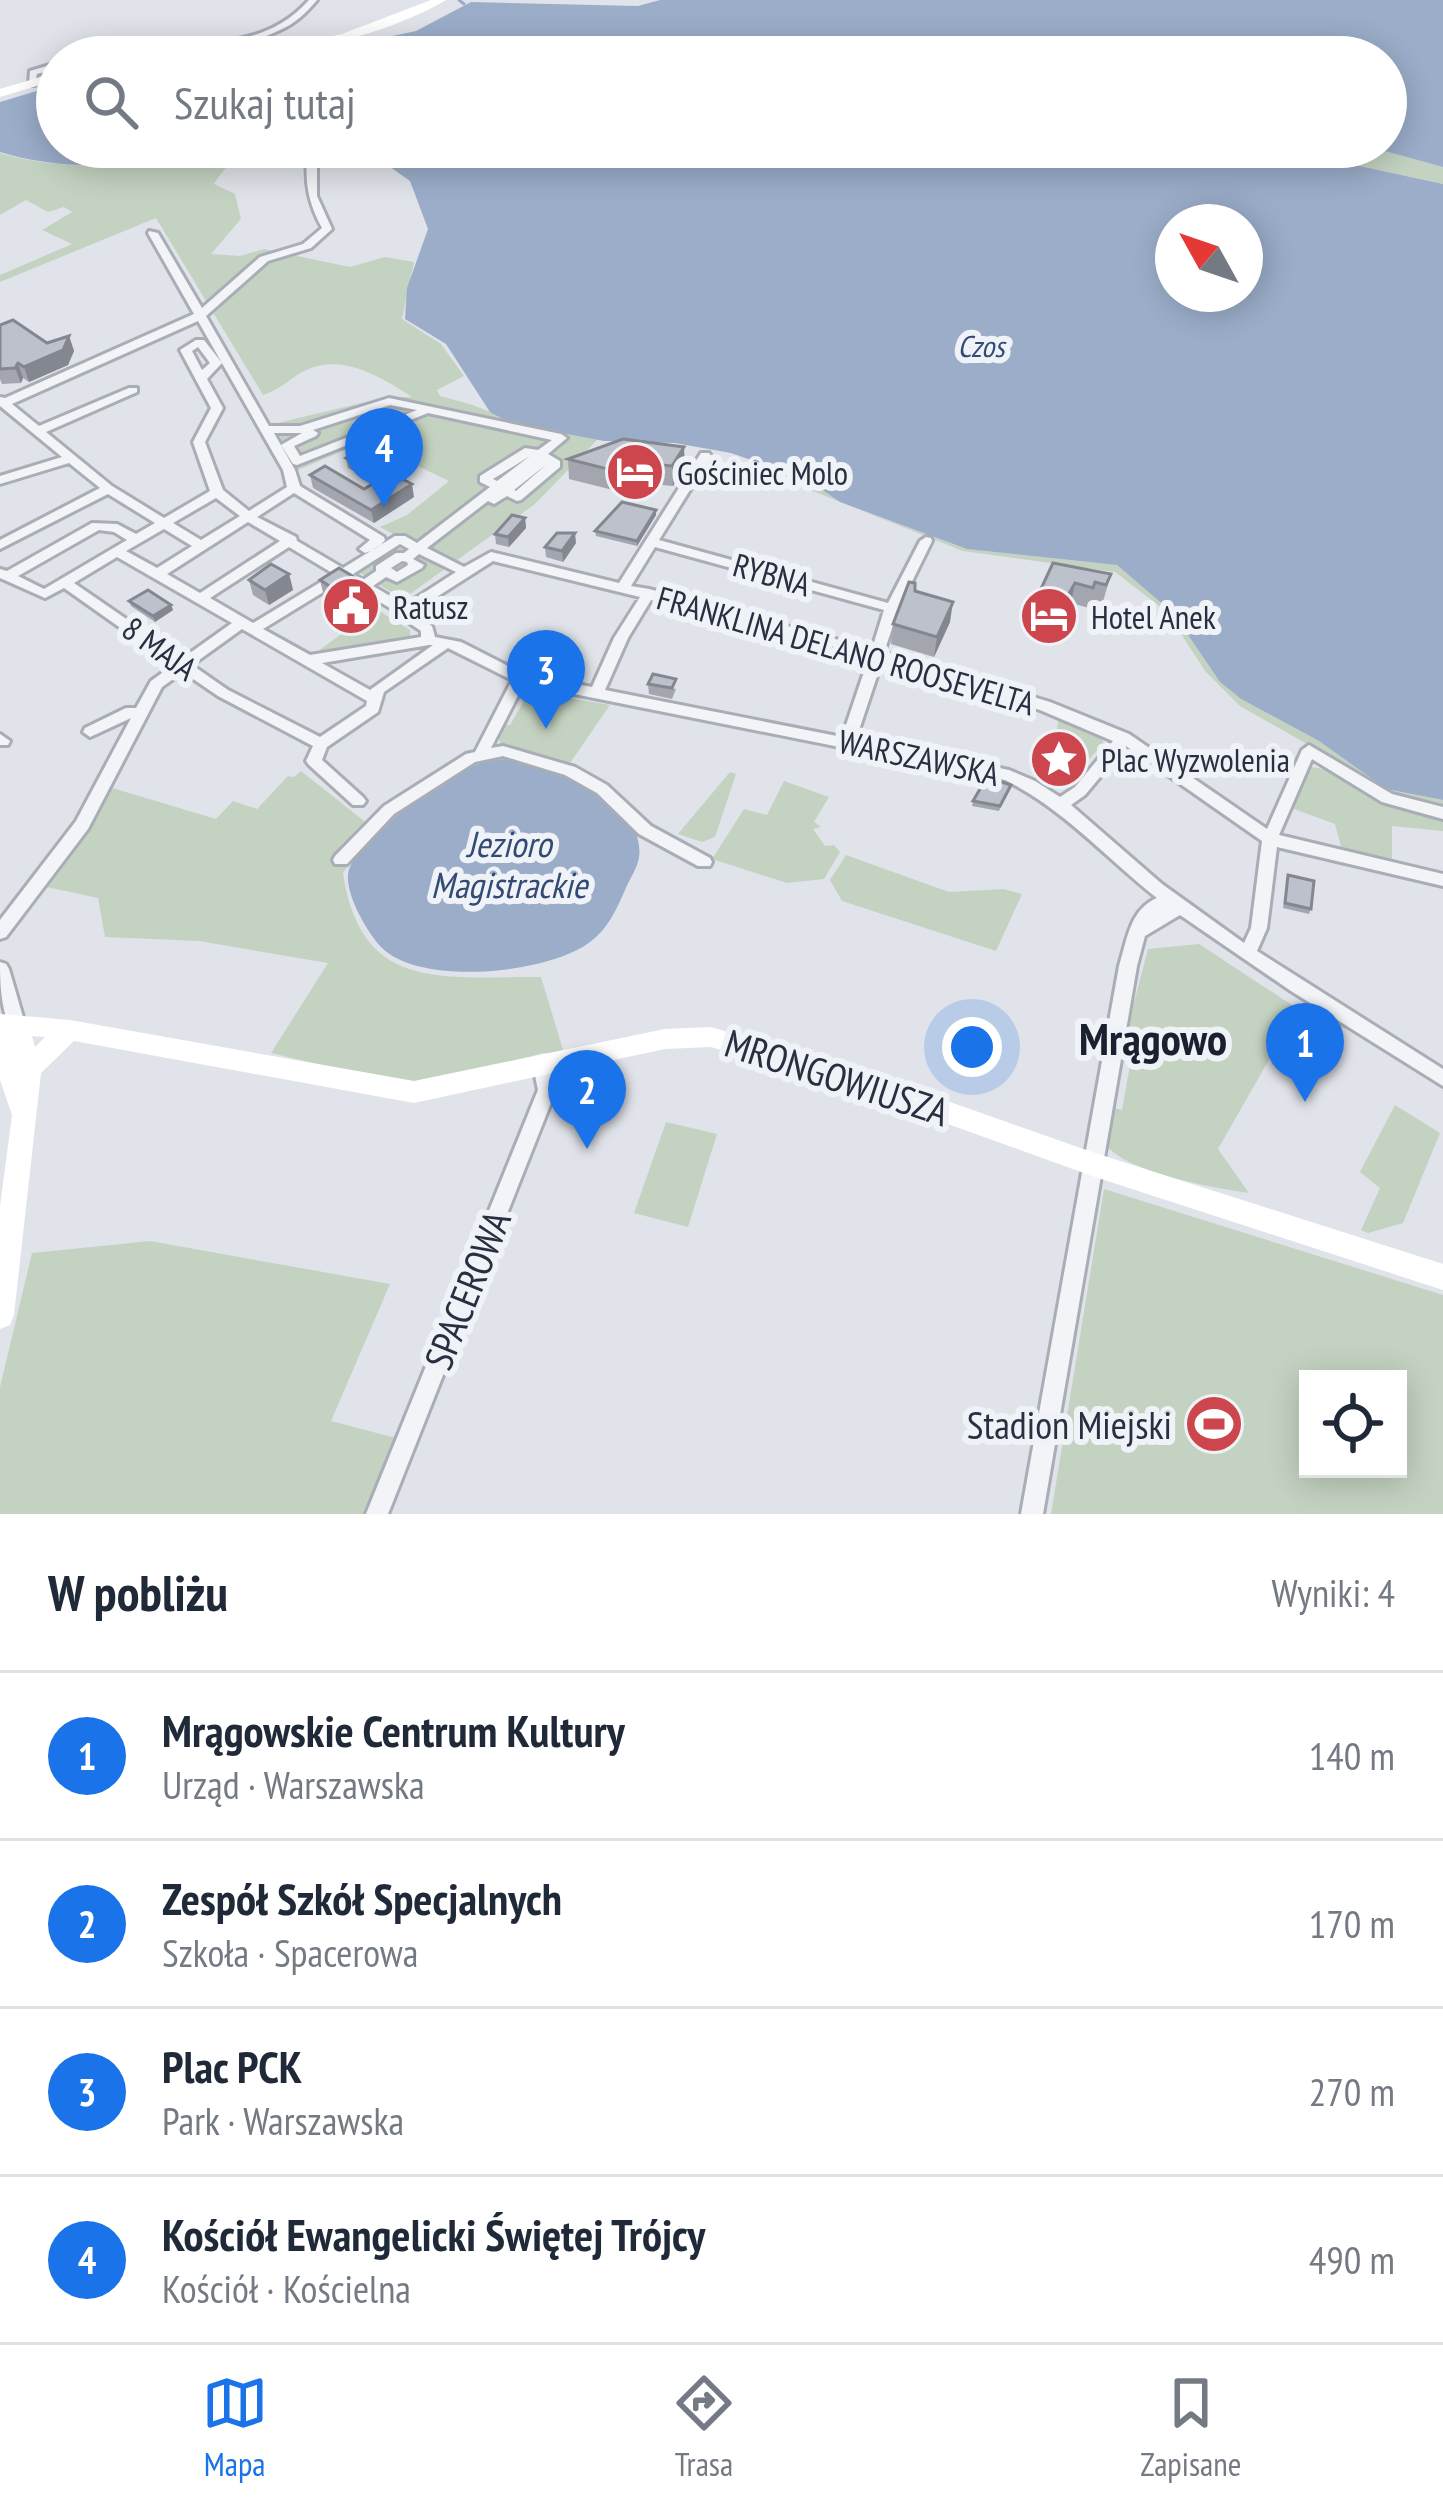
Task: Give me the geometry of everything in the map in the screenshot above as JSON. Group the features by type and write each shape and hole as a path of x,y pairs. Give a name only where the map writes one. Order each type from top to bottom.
{"street":[{"path":"248,36 276,31 301,18 313,0"},
{"path":"347,36 437,0"},
{"path":"32,82 36,72"},
{"path":"0,92 36,81"},
{"path":"198,544 108,489 2,402 200,316 264,259 307,246 326,233 327,224 314,212 309,194 311,168"},
{"path":"153,233 265,429 268,447 293,466"},
{"path":"246,394 204,382 218,408 199,442 218,492 247,516 409,615 427,629 428,640"},
{"path":"39,430 133,390"},
{"path":"268,447 380,402 419,413"},
{"path":"294,488 287,446 391,406 561,438 417,556"},
{"path":"293,466 419,413"},
{"path":"265,429 301,430"},
{"path":"624,586 705,456"},
{"path":"0,480 72,458"},
{"path":"152,571 294,488"},
{"path":"294,488 379,540 339,571"},
{"path":"0,544 108,489"},
{"path":"3,575 44,594 218,492"},
{"path":"3,575 97,526 117,528 135,539"},
{"path":"0,932 82,825 141,707 156,684 180,663 400,538 417,556 459,569"},
{"path":"199,599 291,540"},
{"path":"848,742 892,608 926,541"},
{"name":"RYBNA","path":"652,542 892,608"},
{"path":"117,551 375,699"},
{"path":"363,586 386,572 397,578 417,565 417,556"},
{"name":"FRANKLINA DELANO ROOSEVELTA","path":"409,615 491,556 624,586 877,654 1045,706 1124,738 1270,839"},
{"name":"8 MAJA","path":"68,584 243,705 321,744"},
{"path":"596,693 621,638 649,593"},
{"path":"310,660 428,640 447,642"},
{"path":"358,801 314,760 321,744 373,708 377,690 447,642"},
{"name":"WARSZAWSKA","path":"447,642 520,678 1009,775 1061,805 1183,907 1248,953 1443,1078"},
{"path":"481,754 520,678"},
{"path":"90,732 131,712"},
{"path":"1061,805 1124,738"},
{"path":"1248,953 1259,928 1270,839 1309,750 1387,798 1443,813"},
{"path":"341,860 389,810 481,754 503,751 570,771 602,789 645,830 704,862"},
{"path":"1270,839 1443,880"},
{"path":"1032,1514 1120,1001 1139,932 1183,907"},
{"path":"0,969 5,1030 23,1111"},
{"path":"0,1315 22,1162 28,1069 5,1030"},
{"name":"MRONGOWIUSZA","path":"5,1030 70,1030 415,1091 664,1039 711,1036 1443,1277"},
{"path":"28,1069 70,1030"},
{"name":"SPACEROWA","path":"377,1514 547,1090 542,1066"}],"green space":[{"path":"0,153 36,161 36,168 226,168 214,184 235,194 241,219 211,254 240,256 264,249 350,267 385,257 414,262 402,319 441,344 464,376 437,390 440,396 494,414 519,434 526,425 598,439 535,504 403,599 345,564 393,534 380,527 407,515 449,481 366,441 298,470 273,424 387,397 412,397 360,369 332,364 304,371 263,395 156,218 0,282 0,275 72,244 42,230 72,212 64,207 48,212 26,200 0,215"},
{"path":"1407,157 1443,167 1443,184 1369,168 1407,168"},
{"path":"779,470 806,479 840,502 775,476"},
{"path":"842,503 967,549 1117,565 1173,613 1220,682 1241,699 1319,741 1386,789 1443,800 1443,809 1371,787 1240,706 1205,671 1167,612 1115,572 963,551"},
{"path":"376,609 410,630 410,636 318,651"},
{"path":"530,691 610,705 568,766 501,745 497,733 503,724 510,725"},
{"name":"Plac Wyzwolenia","path":"1059,718 1100,735 1104,743 1069,781 1048,773"},
{"path":"1311,767 1343,776 1406,809 1443,818 1443,831 1392,826 1392,864 1343,853 1335,824 1291,808 1305,771"},
{"path":"301,771 374,829 343,873 353,912 368,940 388,959 440,976 541,977 564,1053 543,1053 415,1087 271,1053 328,963 199,941 105,937 98,898 47,887 84,835 109,787 216,819 233,801 257,809 288,776"},
{"path":"730,772 736,774 715,837 702,842 678,834"},
{"path":"784,781 829,797 814,822 821,827 813,829 825,846 834,845 840,852 824,879 787,883 712,859 744,809 767,815"},
{"path":"846,855 949,892 1003,889 1022,894 996,951 842,901 830,880"},
{"path":"1199,944 1298,1009 1218,1149 1249,1193 1148,1170 1114,1153 1104,1142 1110,1107 1122,1110 1135,1037 1126,1034 1148,949"},
{"path":"1395,1105 1440,1133 1403,1223 1368,1233 1361,1230 1380,1188 1360,1172"},
{"path":"666,1122 717,1134 688,1227 634,1213"},
{"path":"1104,1189 1443,1295 1443,1514 1051,1514"},
{"path":"150,1241 390,1284 331,1421 396,1438 364,1514 0,1514 0,1387 32,1253"}],"water":[{"path":"660,0 1443,0 1443,167 1407,157 1407,36 392,36 416,31 471,2 638,6"},
{"path":"36,91 36,161 0,152 0,102"},
{"name":"Czos","path":"392,168 1369,168 1443,184 1443,800 1386,789 1319,741 1241,699 1220,682 1173,613 1117,565 967,549 840,502 806,479 731,453 675,443 604,441 510,423 490,412 446,344 405,319 407,288 428,229 410,181"},
{"name":"Jezioro Magistrackie","path":"511,758 593,791 628,820 637,837 639,857 615,912 590,942 546,962 455,971 401,960 382,948 359,914 348,884 353,861 384,827 428,793 469,768"}],"building":[{"path":"13,320 47,343 69,336 63,350 24,367 18,363 15,368 0,369 0,325"},
{"path":"623,439 684,447 672,466 640,463 644,459 611,470 568,459"},
{"path":"362,449 389,463 373,473 346,458"},
{"path":"325,466 364,489 391,473 412,484 371,510 310,475"},
{"path":"622,502 656,510 637,541 595,531"},
{"path":"512,515 525,518 508,537 495,534"},
{"path":"557,533 575,533 562,551 545,547"},
{"path":"1053,563 1111,574 1106,585 1095,582 1093,588 1075,583 1057,615 1032,608"},
{"path":"271,564 289,574 265,590 249,580"},
{"path":"339,568 366,584 347,597 320,580"},
{"path":"909,582 915,583 915,591 953,602 937,637 893,624"},
{"path":"148,590 171,605 153,616 129,601"},
{"path":"653,674 676,679 672,688 648,684"},
{"path":"987,777 1011,785 1000,806 973,801"},
{"path":"1288,875 1314,881 1311,909 1285,903"}],"waterway":[{"path":"459,0 464,4"}],"place":[{"name":"Gościniec Molo","path":"635,472"},
{"name":"Kościół Ewangelicki Świętej Trójcy","path":"384,507"},
{"name":"Ratusz","path":"351,606"},
{"name":"Hotel Anek","path":"1049,616"},
{"name":"Plac PCK","path":"546,729"},
{"name":"Plac Wyzwolenia","path":"1059,759"},
{"name":"Mrągowskie Centrum Kultury","path":"1305,1102"},
{"name":"Zespół Szkół Specjalnych","path":"587,1149"},
{"name":"Stadion Miejski","path":"1214,1424"}],"district":[{"name":"Mrągowo","path":"1153,1038"}]}
